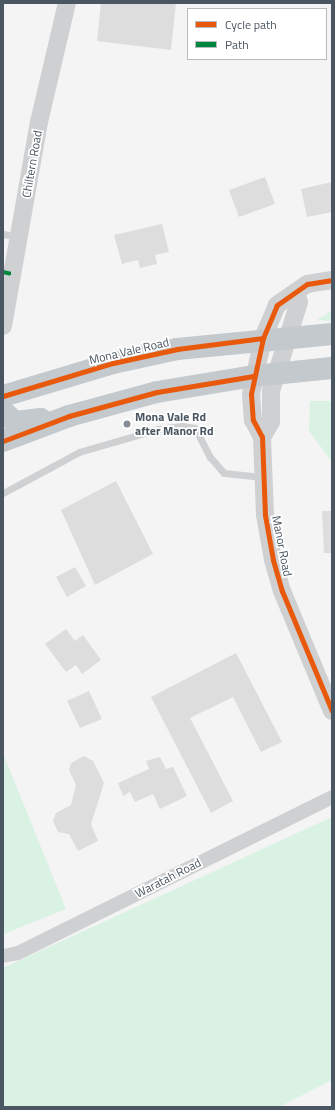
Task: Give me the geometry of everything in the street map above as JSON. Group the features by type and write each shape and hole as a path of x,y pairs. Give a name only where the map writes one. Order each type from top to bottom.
{"highway":[{"name":"Mona Vale Road","path":"3,396 113,363 177,349 262,338 332,334"},
{"path":"3,441 68,416 157,392 254,376 332,368"},
{"path":"3,411 15,422 68,416"}],"street":[{"name":"Chiltern Road","path":"3,326 11,236 67,3"},
{"name":"Manor Road","path":"332,280 307,284 276,305 262,338 254,376 253,420 262,437 267,534 277,576 332,711"},
{"name":"Manor Road","path":"262,437 271,422 271,391 299,302 296,292"},
{"name":"Waratah Road","path":"3,956 18,952 332,797"}],"lane":[{"path":"3,493 79,452 158,429 182,426 195,428 210,457 224,473 263,478"}],"green space":[{"path":"332,310 332,321 317,320"},
{"path":"310,401 332,401 332,462 309,431"},
{"path":"3,753 66,909 4,934 3,933"},
{"path":"332,817 332,1080 279,1107 3,1107 3,968"}],"building":[{"path":"101,3 176,3 171,50 97,41"},
{"path":"265,177 275,204 239,217 229,190"},
{"path":"332,182 332,212 307,217 301,189"},
{"path":"162,224 169,252 155,255 157,264 140,268 138,260 122,264 114,235"},
{"path":"116,481 153,554 95,585 61,510"},
{"path":"322,511 332,511 332,553 324,553"},
{"path":"75,567 86,586 67,597 56,577"},
{"path":"66,629 75,641 83,635 101,660 82,674 76,665 66,672 45,644"},
{"path":"236,653 282,742 261,752 233,697 190,718 233,801 211,813 151,697"},
{"path":"89,691 102,719 80,728 67,701"},
{"path":"84,756 93,761 104,783 91,824 98,841 78,851 69,834 58,832 53,821 56,813 71,805 76,785 69,770 71,763"},
{"path":"160,757 166,769 173,767 187,796 160,809 153,794 135,802 130,792 123,796 118,783 149,769 146,761"}],"marked path":[{"path":"3,272 12,274"}],"cycle path":[{"path":"332,280 307,284 277,305 263,338 251,394 253,420 262,437 265,515 273,560 282,591 332,711"},
{"path":"3,396 113,363 177,349 263,338"},
{"path":"3,441 69,416 157,392 254,376"}],"place":[{"name":"Mona Vale Rd after Manor Rd","path":"127,424"}]}
